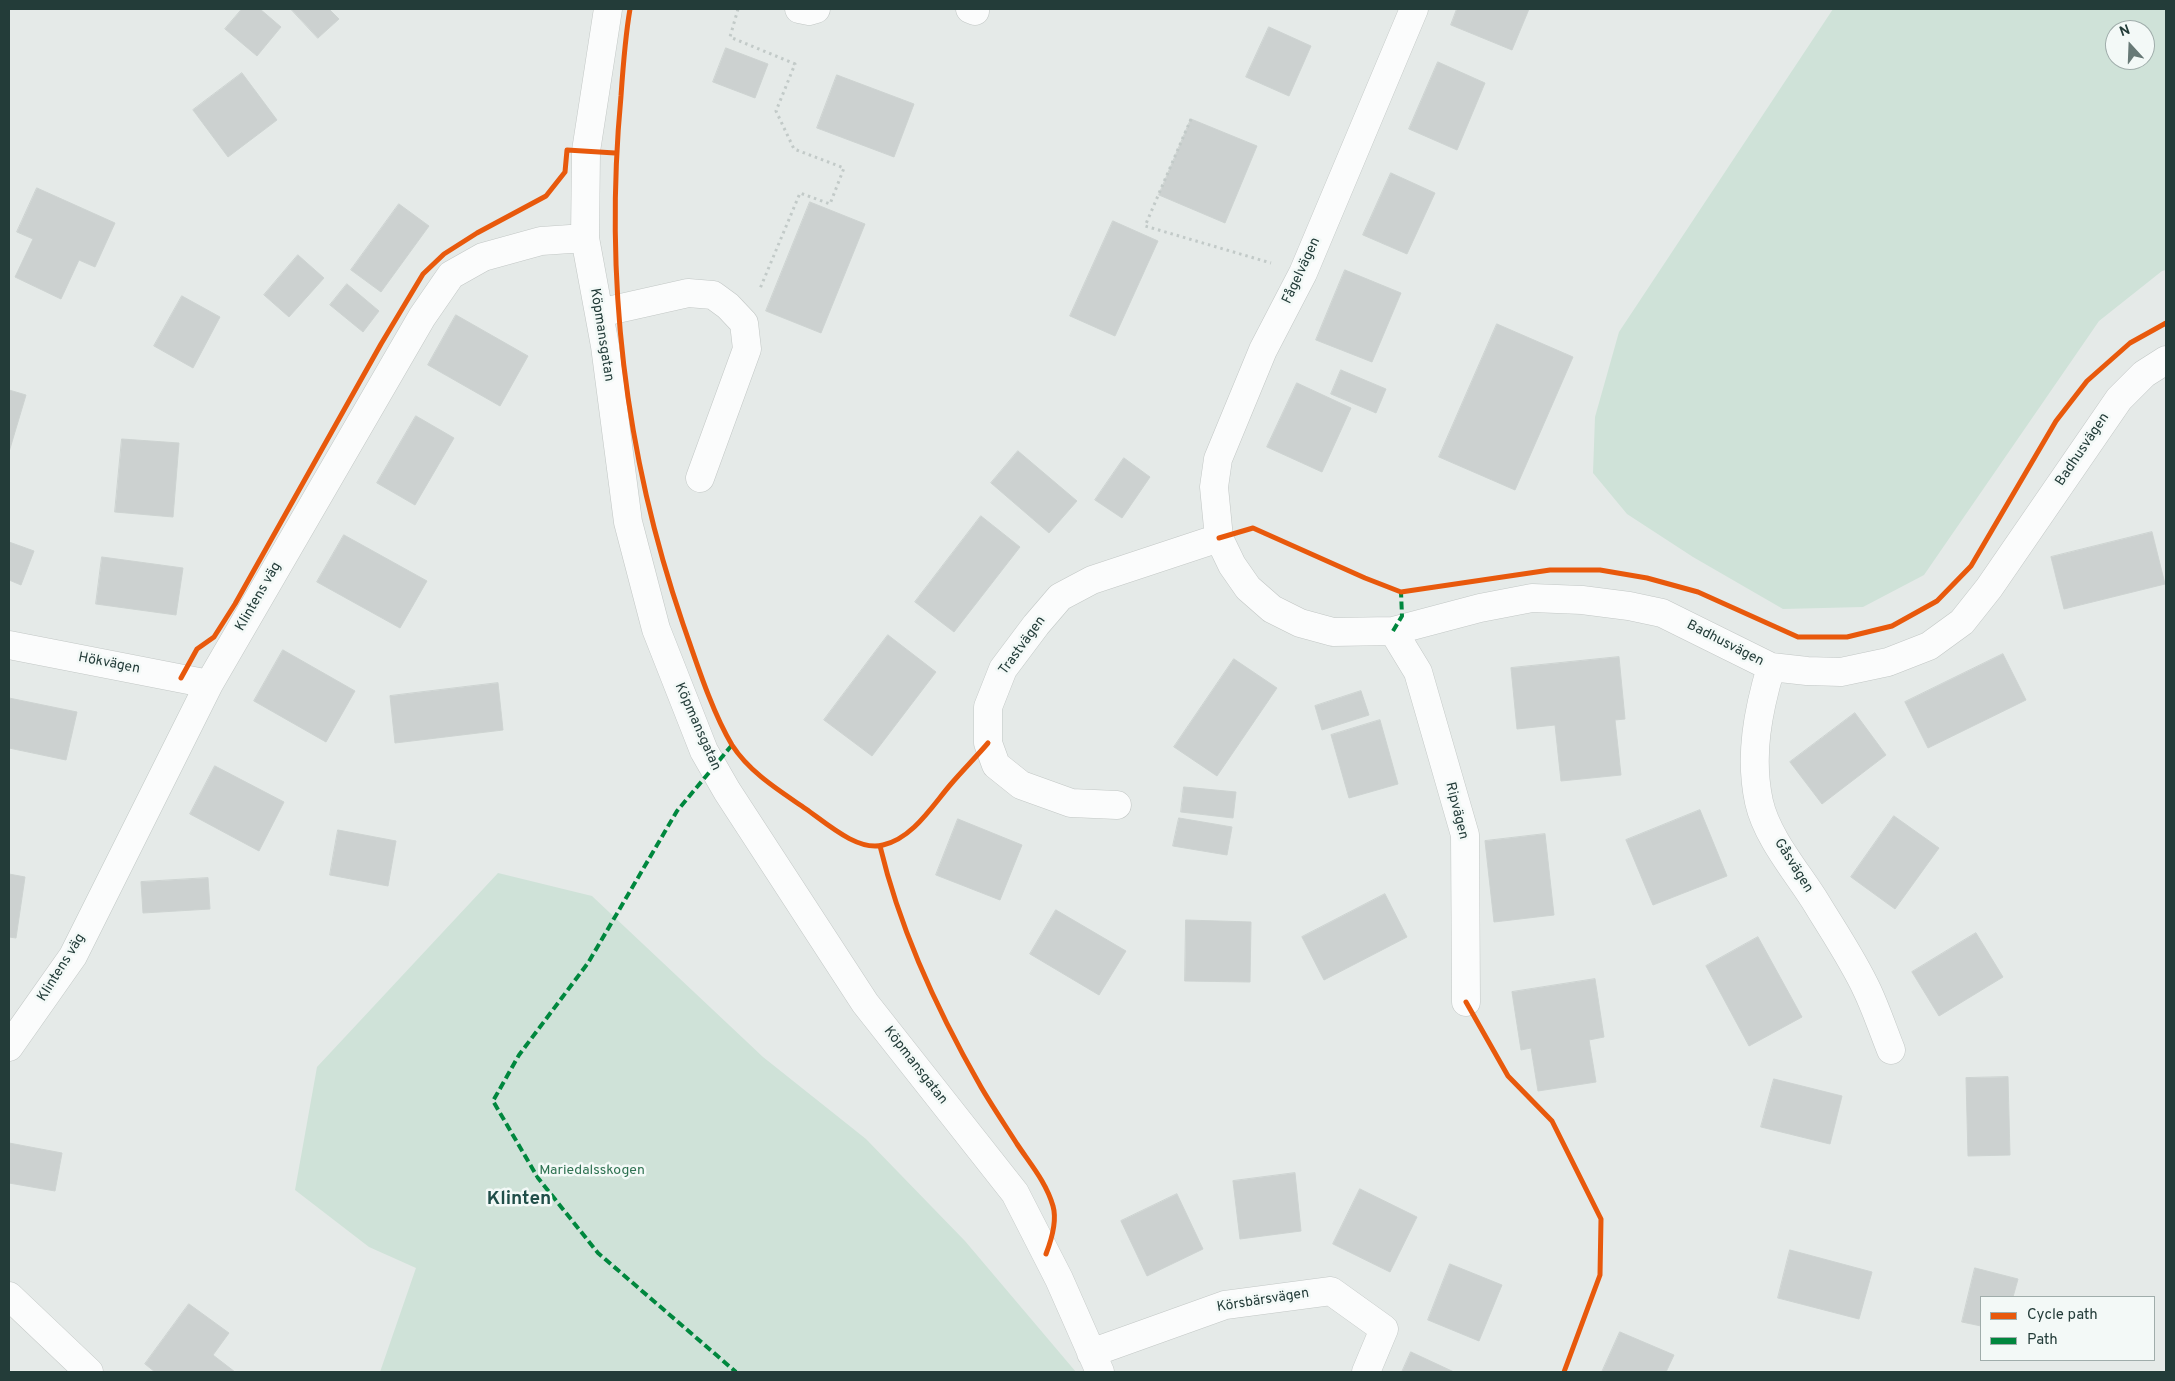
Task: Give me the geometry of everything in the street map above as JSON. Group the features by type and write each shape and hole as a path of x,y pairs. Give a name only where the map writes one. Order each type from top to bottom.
{"street":[{"name":"Köpmansgatan","path":"608,9 586,151 585,238 605,346 628,522 656,629 704,751 727,791 865,1002 1015,1193 1059,1279 1096,1363"},
{"path":"800,9 810,11 816,9"},
{"name":"Fågelvägen","path":"1219,538 1214,487 1218,460 1263,350 1303,273 1414,9"},
{"name":"Klintens väg","path":"9,1047 73,956 209,684 422,317 451,275 483,257 541,241 585,238"},
{"path":"598,313 688,293 713,295 728,306 744,323 747,349 700,478"},
{"name":"Badhusvägen","path":"1219,538 1232,565 1248,588 1272,609 1300,624 1333,632 1393,631 1480,608 1532,598 1582,600 1629,606 1662,613 1771,667 1841,672 1888,662 1929,646 1962,622 1989,588 2118,399 2144,374 2166,360"},
{"name":"Trastvägen","path":"1117,805 1071,803 1021,785 996,766 988,743 988,707 1004,669 1036,625 1060,598 1092,580 1219,538"},
{"name":"Ripvägen","path":"1393,631 1418,672 1465,835 1466,1002"},
{"name":"Hökvägen","path":"9,645 209,684"},
{"name":"Gåsvägen","path":"1771,667 1760,706 1756,735 1754,770 1759,804 1775,841 1816,903 1866,989 1891,1050"},
{"name":"Körsbärsvägen","path":"1096,1363 1225,1304 1331,1291 1384,1328 1366,1372"},
{"path":"9,1296 89,1372"}],"path":[{"path":"738,9 730,37 795,64 776,111 794,149 844,168 830,204 800,192 758,292"},
{"path":"1191,119 1145,226 1303,273"}],"green space":[{"path":"1833,9 2166,9 2166,270 2162,271 2099,321 1924,575 1863,607 1783,609 1693,557 1627,514 1593,473 1595,417 1619,332"},
{"name":"Mariedalsskogen","path":"498,873 592,896 763,1057 866,1139 965,1241 1076,1372 380,1372 416,1268 369,1247 295,1190 317,1067"}],"building":[{"path":"242,9 260,9 281,27 257,56 225,29"},
{"path":"291,9 329,9 339,19 318,38"},
{"path":"1457,9 1529,9 1512,50 1451,25"},
{"path":"1269,27 1311,46 1289,96 1246,77"},
{"path":"726,48 768,64 755,98 713,82"},
{"path":"1438,62 1485,83 1457,150 1409,129"},
{"path":"242,73 277,120 228,157 193,110"},
{"path":"837,75 914,104 894,157 817,128"},
{"path":"1191,119 1257,146 1225,223 1159,195"},
{"path":"1391,173 1435,193 1407,254 1363,235"},
{"path":"37,188 115,223 95,267 79,260 61,299 15,277 33,239 17,232"},
{"path":"810,202 865,224 821,333 766,311"},
{"path":"399,204 429,226 381,292 351,270"},
{"path":"1113,221 1158,241 1115,336 1070,316"},
{"path":"298,255 324,278 289,317 264,295"},
{"path":"1345,270 1401,293 1372,362 1316,340"},
{"path":"347,284 379,311 363,332 330,305"},
{"path":"182,296 220,317 193,368 154,346"},
{"path":"456,315 528,356 500,406 428,365"},
{"path":"1497,324 1573,357 1515,490 1439,457"},
{"path":"1341,370 1386,389 1376,413 1331,394"},
{"path":"1297,383 1351,408 1322,472 1267,447"},
{"path":"9,390 26,395 9,452"},
{"path":"416,416 454,438 415,505 377,483"},
{"path":"122,439 179,443 173,517 115,512"},
{"path":"1018,451 1077,501 1049,533 991,483"},
{"path":"1124,458 1150,477 1122,518 1095,500"},
{"path":"981,516 1020,547 954,632 915,602"},
{"path":"2152,532 2165,584 2064,609 2051,557"},
{"path":"344,535 427,581 400,628 317,582"},
{"path":"9,542 34,551 21,585 9,580"},
{"path":"102,557 183,568 176,615 96,604"},
{"path":"888,635 936,672 872,756 824,720"},
{"path":"283,650 355,691 326,742 254,701"},
{"path":"2003,654 2026,700 1928,748 1905,702"},
{"path":"1619,657 1625,719 1615,720 1621,775 1561,781 1555,725 1517,729 1511,668"},
{"path":"1234,659 1277,688 1217,776 1174,747"},
{"path":"498,683 503,730 395,743 390,696"},
{"path":"1361,691 1369,715 1322,730 1315,706"},
{"path":"9,698 77,712 66,760 9,748"},
{"path":"1855,713 1886,755 1822,804 1790,762"},
{"path":"1380,720 1398,784 1349,798 1331,735"},
{"path":"215,766 284,802 259,851 190,814"},
{"path":"1184,787 1236,792 1233,818 1181,812"},
{"path":"1700,810 1727,876 1653,905 1626,840"},
{"path":"1894,816 1939,848 1895,909 1851,877"},
{"path":"1179,818 1232,827 1227,855 1173,846"},
{"path":"958,819 1022,845 1000,900 936,875"},
{"path":"338,830 396,841 388,886 330,875"},
{"path":"1545,834 1554,915 1494,922 1485,841"},
{"path":"9,874 25,877 16,938 9,937"},
{"path":"208,878 210,909 143,913 141,882"},
{"path":"1385,894 1407,937 1324,980 1302,937"},
{"path":"1056,910 1126,951 1099,995 1030,954"},
{"path":"1186,920 1251,922 1250,982 1185,981"},
{"path":"1976,933 2003,977 1939,1016 1912,972"},
{"path":"1758,937 1802,1017 1749,1046 1706,966"},
{"path":"1595,979 1604,1037 1589,1040 1596,1082 1538,1091 1531,1048 1521,1050 1512,992"},
{"path":"2008,1077 2010,1155 1968,1156 1966,1078"},
{"path":"1774,1079 1842,1096 1830,1144 1761,1127"},
{"path":"9,1143 62,1153 55,1191 9,1183"},
{"path":"1295,1173 1301,1231 1240,1239 1233,1181"},
{"path":"1360,1189 1417,1217 1390,1272 1333,1244"},
{"path":"1177,1194 1203,1249 1147,1276 1121,1221"},
{"path":"1790,1250 1872,1272 1859,1319 1778,1298"},
{"path":"1450,1264 1502,1285 1479,1341 1428,1320"},
{"path":"1975,1268 2018,1279 2013,1296 1980,1296 1980,1326 1962,1322"},
{"path":"189,1304 229,1333 213,1355 235,1372 155,1372 145,1364"},
{"path":"1620,1332 1674,1355 1666,1372 1602,1372"},
{"path":"1411,1352 1454,1372 1402,1372"}],"marked path":[{"path":"1393,631 1402,616 1401,592"},
{"path":"732,745 677,811 588,963 519,1055 493,1101 538,1178 598,1253 736,1372"}],"cycle path":[{"path":"630,9 623,63 616,164 615,231 624,363 633,429 646,494 663,559 699,670 725,732 739,755 766,781 843,835 863,844 873,846 894,841 904,836 913,828 988,743"},
{"path":"181,678 197,649 214,637 235,604 381,344 423,274 444,254 477,233 546,196 565,172 567,150 615,153"},
{"path":"1219,538 1253,528 1401,592 1550,570 1600,570 1647,578 1698,592 1798,637 1847,637 1892,626 1937,601 1971,566 2056,421 2087,381 2130,343 2166,323"},
{"path":"880,846 898,909 935,1000 981,1087 1038,1174 1050,1197 1054,1212 1054,1224 1046,1254"},
{"path":"1466,1002 1508,1076 1552,1121 1601,1219 1600,1275 1564,1372"}],"district":[{"name":"Klinten","path":"519,1200"}]}
